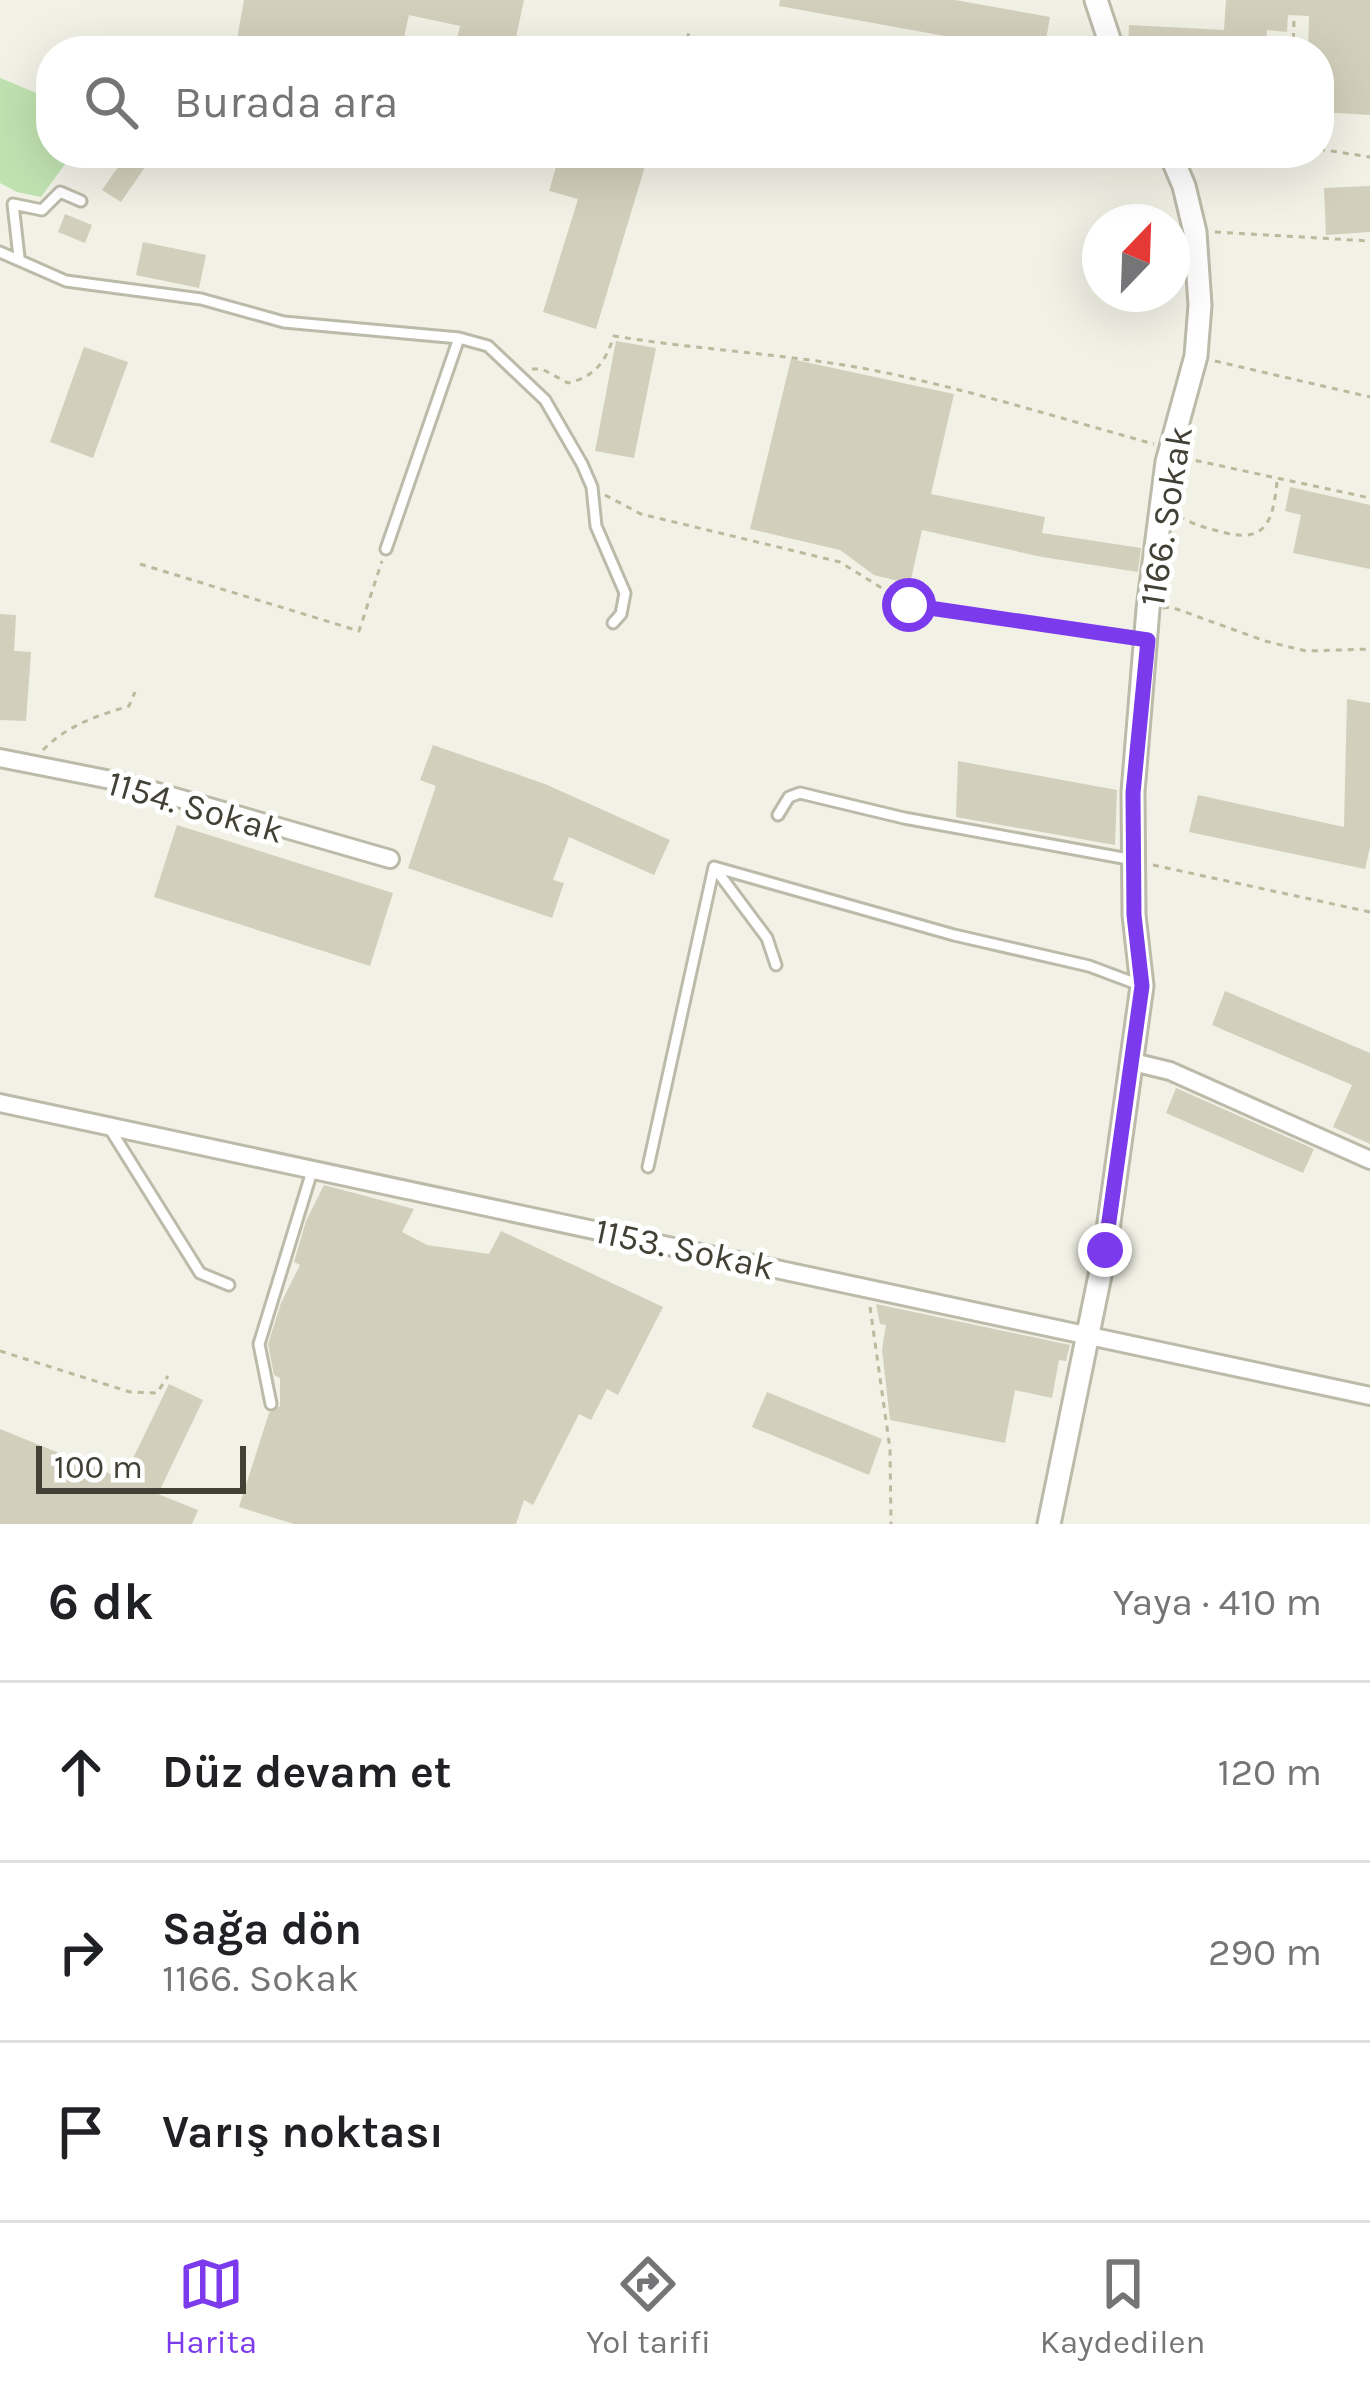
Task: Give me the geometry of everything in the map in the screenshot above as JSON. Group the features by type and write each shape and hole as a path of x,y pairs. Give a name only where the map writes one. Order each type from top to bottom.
{"street":[{"path":"1096,0 1108,36"},
{"name":"1166. Sokak","path":"1049,1524 1090,1335 1142,986 1134,915 1133,793 1148,609 1171,449 1196,356 1200,305 1196,232 1176,168"},
{"name":"1154. Sokak","path":"0,758 126,783 390,859"},
{"path":"1133,1062 1170,1071 1370,1160"},
{"name":"1153. Sokak","path":"0,1103 1370,1396"}],"lane":[{"path":"0,197 42,210 60,193 81,202"},
{"path":"13,204 19,257"},
{"path":"0,252 67,281 201,299 284,322 459,338 488,346 545,400 592,487 596,526 626,593 621,614 613,623"},
{"path":"386,549 459,338"},
{"path":"778,814 789,797 800,793 904,818 1134,860"},
{"path":"714,867 954,935 1089,966 1142,986"},
{"path":"714,867 767,938 776,965"},
{"path":"648,1167 714,867"},
{"path":"110,1129 200,1273 229,1285"},
{"path":"271,1404 259,1344 313,1168"}],"path":[{"path":"1293,36 1294,20"},
{"path":"688,36 689,31"},
{"path":"1334,151 1370,157"},
{"path":"1196,232 1370,241"},
{"path":"514,369 542,369 568,383 583,380 596,372 614,336 781,354 890,373 1171,449 1184,458 1370,498"},
{"path":"1196,356 1370,397"},
{"path":"1162,506 1188,521 1246,538 1268,522 1277,479"},
{"path":"592,487 641,514 840,562 909,605 1148,640"},
{"path":"140,564 359,632 386,549"},
{"path":"1148,609 1172,607 1265,641 1306,650 1370,649"},
{"path":"29,764 56,737 87,719 128,706 135,692"},
{"path":"1134,860 1370,912"},
{"path":"868,1288 890,1449 891,1524"},
{"path":"0,1352 130,1392 157,1393 168,1376"}],"green space":[{"path":"0,78 36,93 36,168 62,168 41,197 0,183"}],"building":[{"path":"244,0 524,0 516,36 458,36 460,26 409,15 404,36 238,36"},
{"path":"780,0 955,0 1050,17 1047,36 945,36 779,6"},
{"path":"1226,0 1370,0 1370,115 1334,113 1334,36 1308,36 1309,16 1288,15 1287,32 1267,30 1267,36 1129,36 1129,25 1224,30"},
{"path":"117,168 144,168 121,202 102,190"},
{"path":"556,168 644,168 596,329 543,312 578,199 549,191"},
{"path":"1370,186 1370,232 1326,235 1324,188"},
{"path":"65,214 92,225 85,243 58,232"},
{"path":"143,242 206,255 199,288 136,275"},
{"path":"616,341 656,348 634,458 595,451"},
{"path":"84,347 128,362 93,458 50,442"},
{"path":"791,359 954,394 931,494 1045,517 1042,533 1141,548 1138,572 922,530 910,584 874,575 840,550 750,529"},
{"path":"1290,487 1370,505 1370,569 1293,553 1301,515 1285,511"},
{"path":"0,614 16,615 14,651 31,652 26,721 0,720"},
{"path":"1347,699 1370,703 1370,847 1365,869 1189,832 1198,795 1344,827"},
{"path":"433,745 545,784 670,840 654,875 569,837 553,880 564,883 552,918 408,868 436,786 420,780"},
{"path":"958,761 1117,790 1115,845 956,817"},
{"path":"177,825 393,893 370,966 154,897"},
{"path":"1225,991 1370,1053 1370,1144 1333,1127 1352,1085 1212,1025"},
{"path":"1176,1088 1314,1149 1303,1173 1166,1113"},
{"path":"324,1185 414,1209 402,1232 427,1245 489,1254 501,1231 663,1307 618,1395 607,1389 591,1420 579,1414 533,1505 524,1500 516,1524 294,1524 239,1507 269,1413 280,1406 280,1378 274,1375 268,1344 300,1265 294,1262 306,1221"},
{"path":"876,1304 1070,1345 1066,1361 1059,1360 1052,1398 1015,1390 1005,1443 890,1420 882,1349 886,1325 880,1324"},
{"path":"169,1384 203,1400 158,1494 198,1510 192,1524 0,1524 0,1429 123,1479"},
{"path":"767,1392 882,1439 869,1475 752,1427"}],"route":[{"path":"909,605 1148,640 1133,793 1134,915 1142,986 1105,1250"}]}
